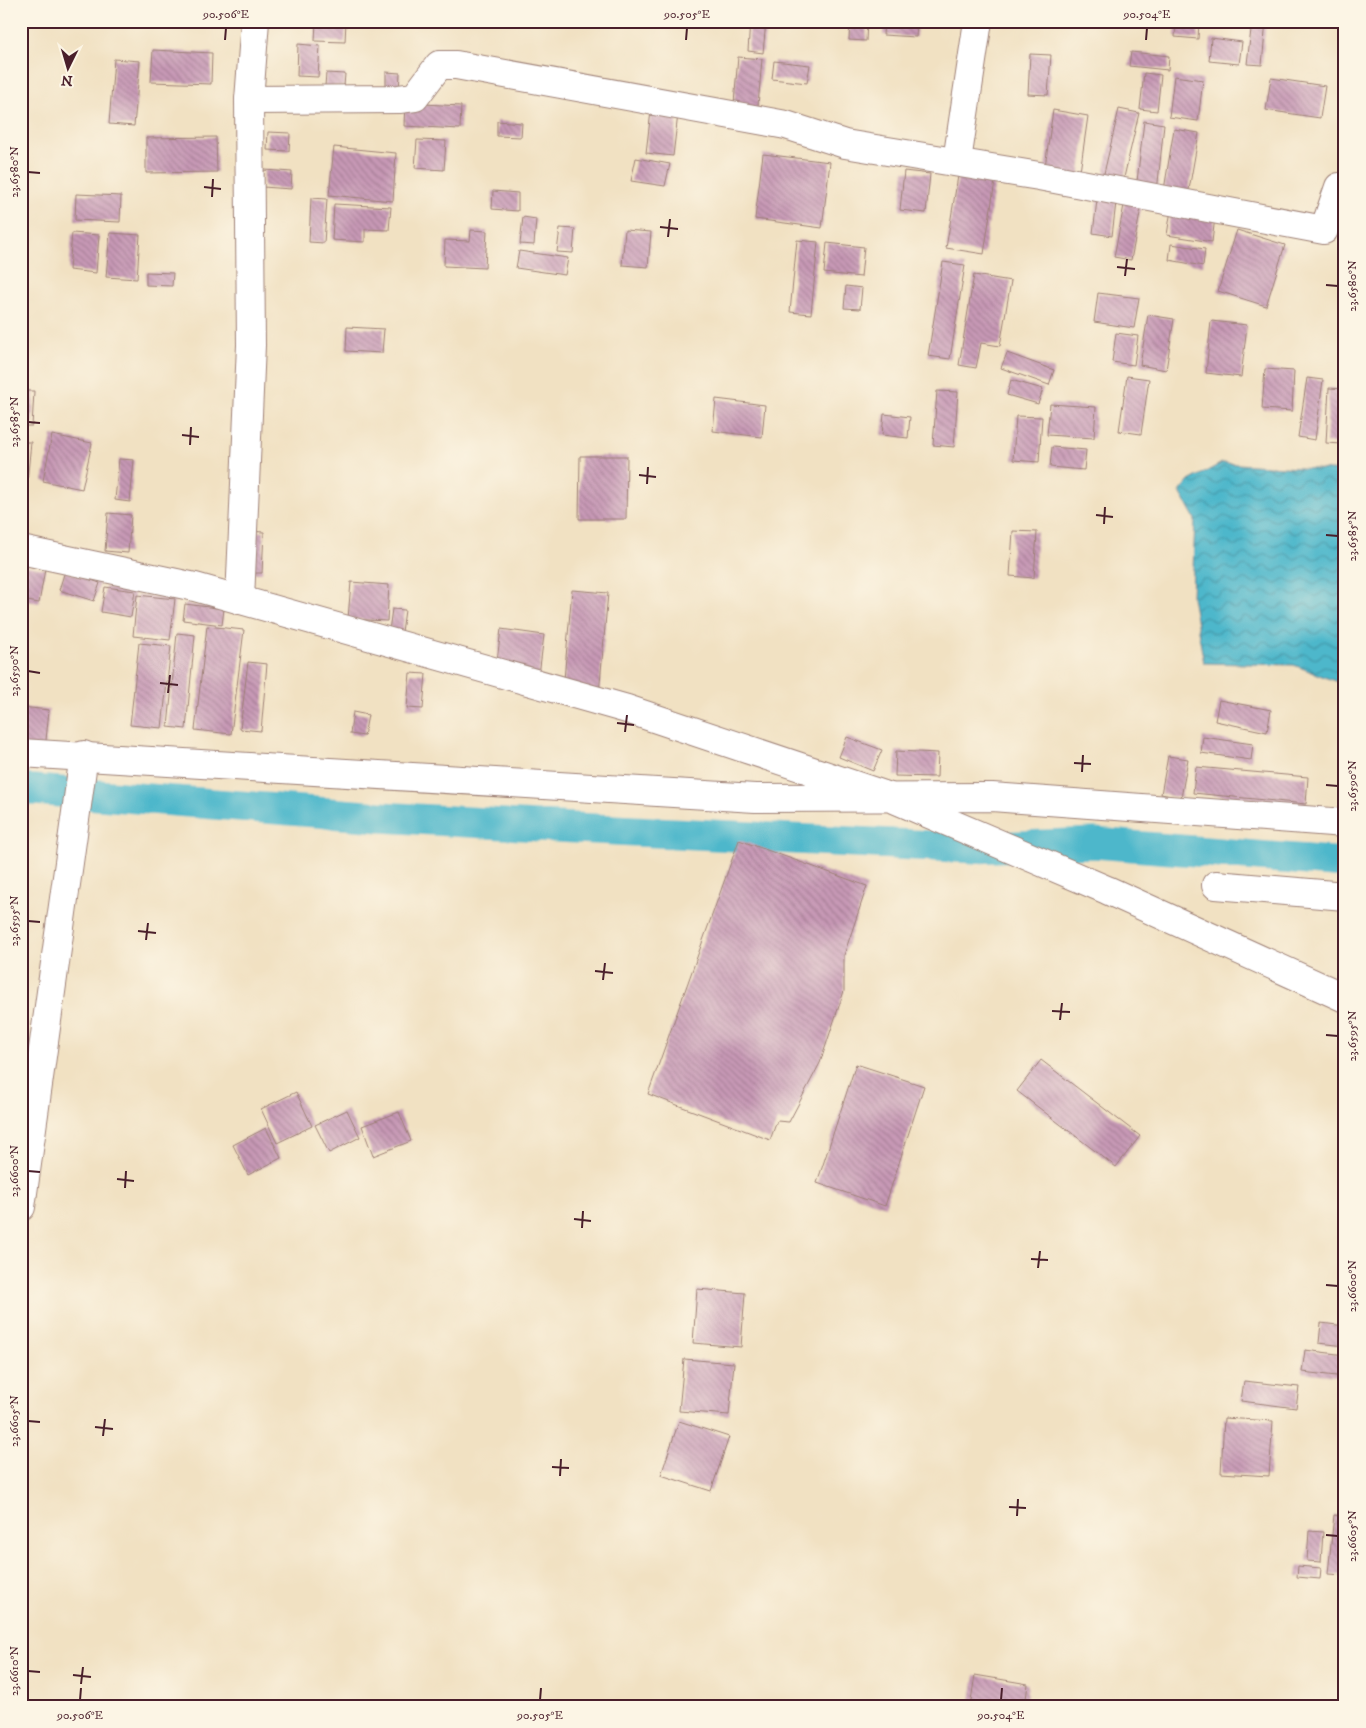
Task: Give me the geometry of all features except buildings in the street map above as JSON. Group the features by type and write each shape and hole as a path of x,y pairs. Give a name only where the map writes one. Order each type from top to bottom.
{"street":[{"path":"240,600 251,345 249,100 255,21"},
{"path":"957,161 978,21"},
{"path":"249,100 399,99 416,97 439,65 456,65 786,125 846,144 957,161 1324,230 1339,187 1345,188"},
{"path":"21,550 195,587 626,709 887,796 1107,890 1345,998"},
{"path":"21,753 83,765 182,764 755,798 992,797 1345,823"},
{"path":"21,1207 74,816 83,765"},
{"path":"1216,885 1345,896"}],"water":[{"path":"1222,463 1345,471 1345,685 1294,665 1204,663 1192,597 1195,519 1180,492 1189,481"}],"waterway":[{"path":"21,789 380,817 575,828 975,848 1094,843 1345,863"}]}
